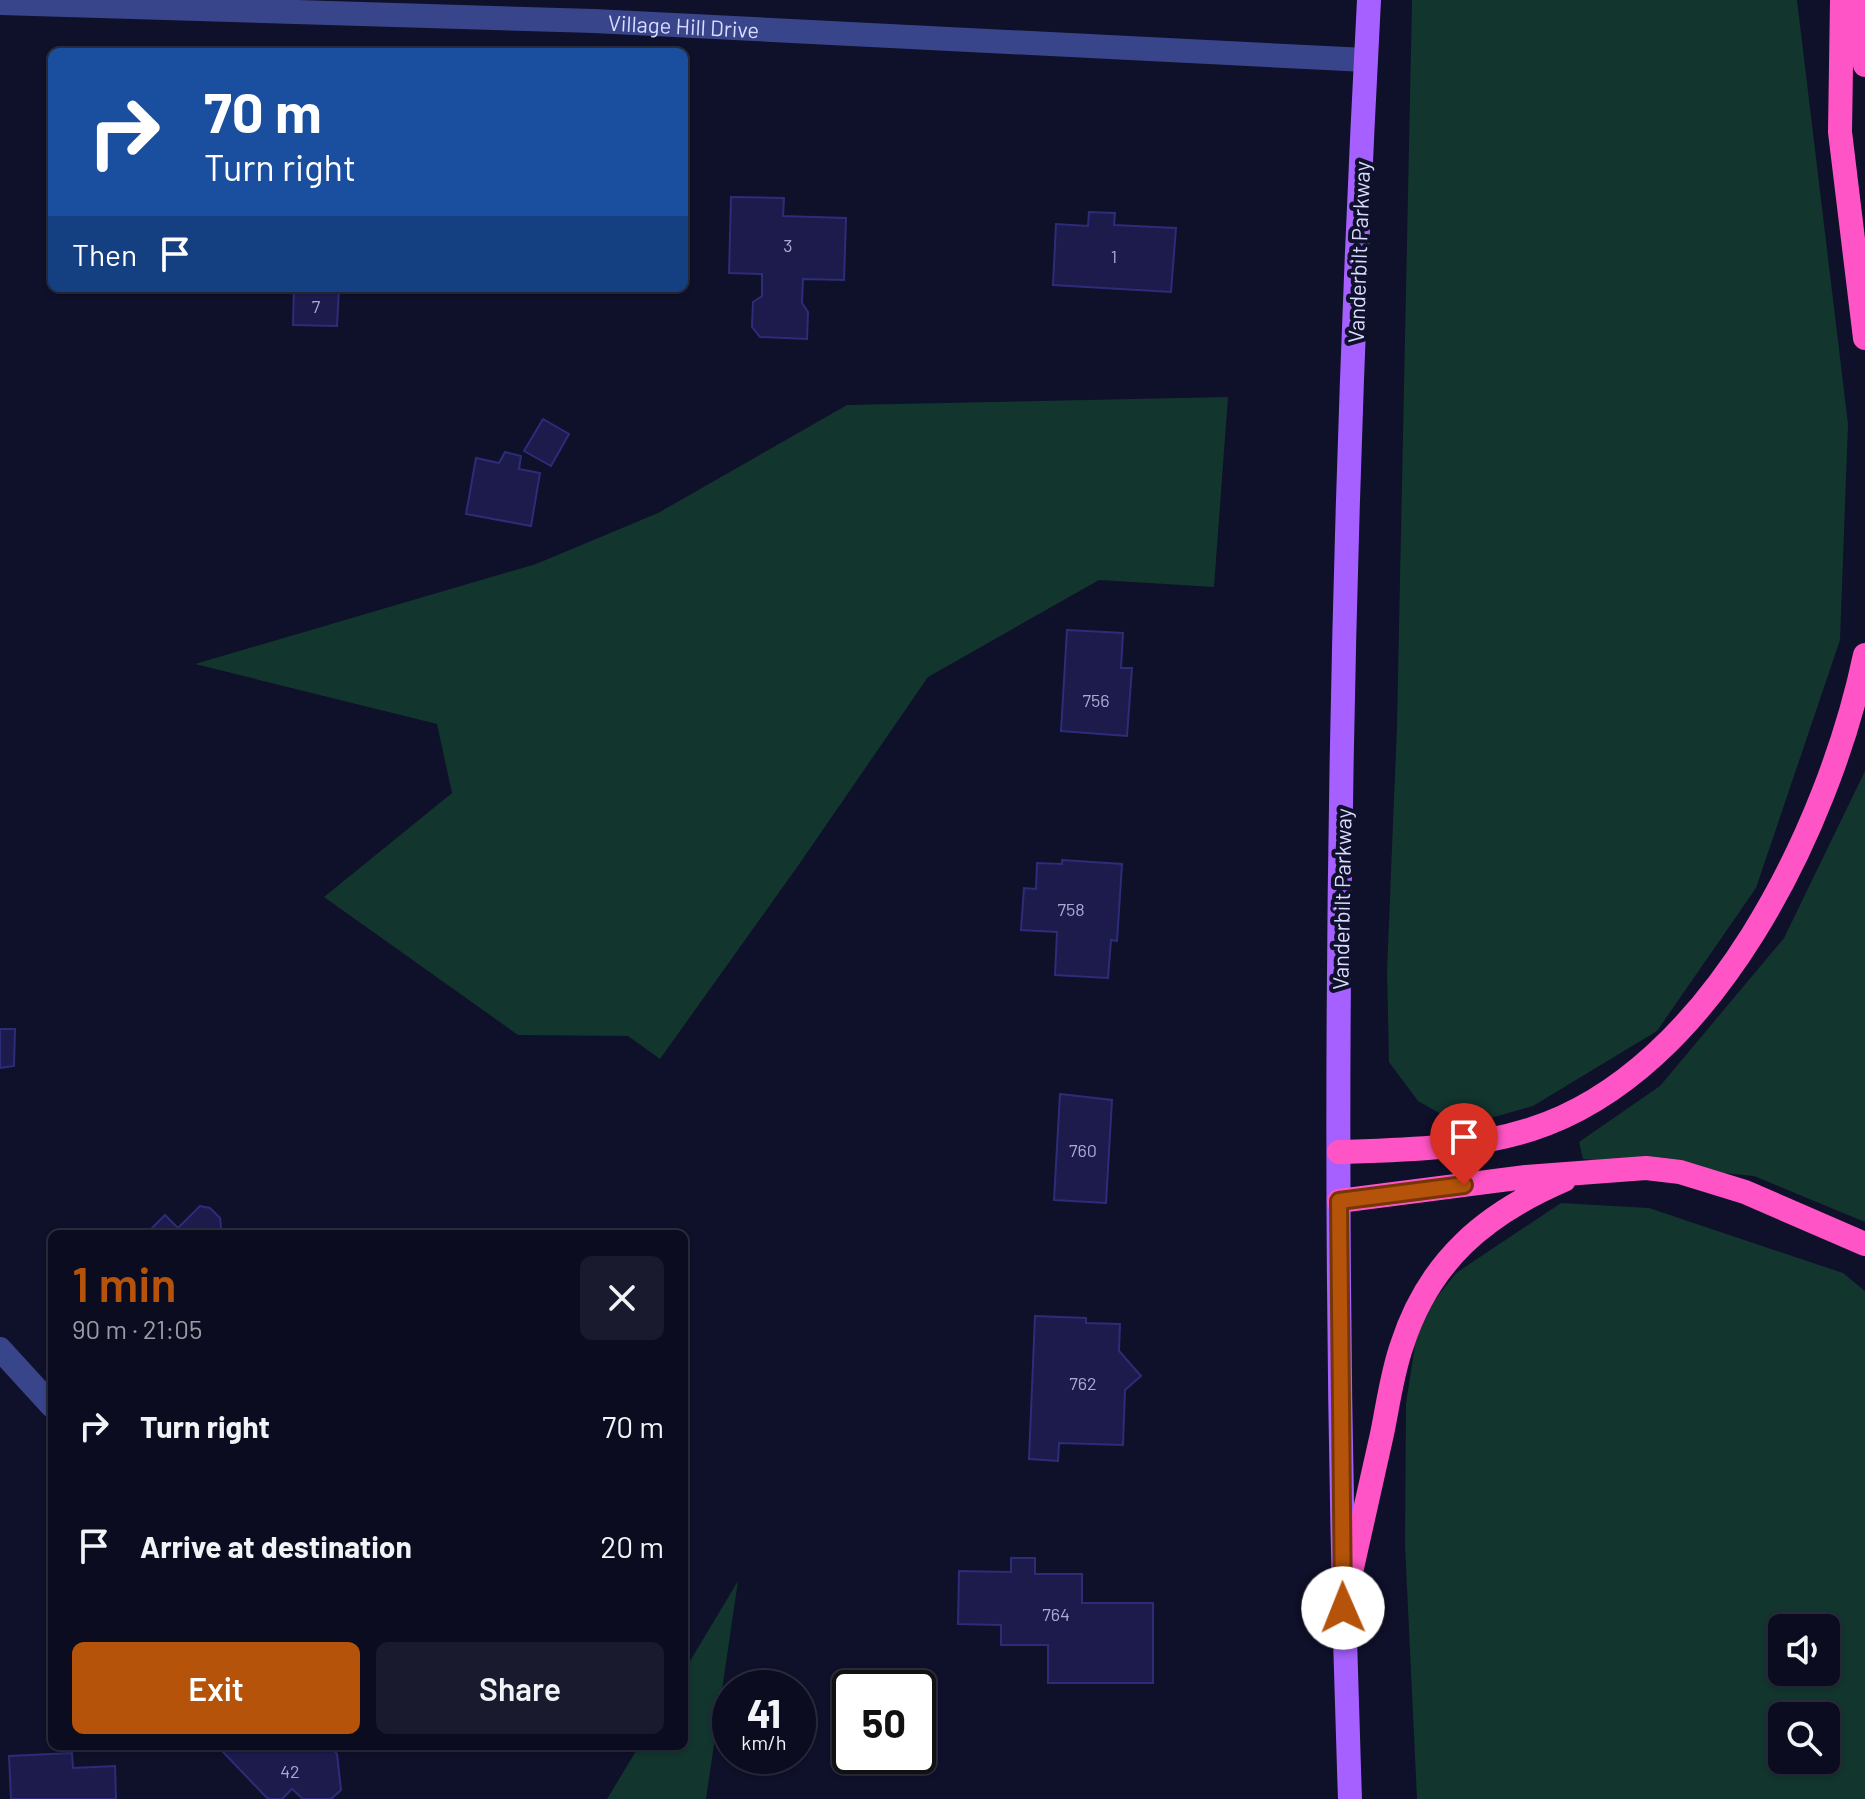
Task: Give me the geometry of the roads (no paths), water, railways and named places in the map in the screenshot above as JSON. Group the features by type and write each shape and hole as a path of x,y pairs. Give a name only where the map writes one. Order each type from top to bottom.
{"highway":[{"path":"1842,0 1840,132 1865,338"},
{"path":"1855,0 1865,65"},
{"path":"1339,1152 1435,1148 1535,1128 1596,1099 1632,1074 1665,1045 1735,961 1807,836 1846,732 1865,655"},
{"path":"1339,1201 1511,1179 1646,1168 1680,1172 1745,1192 1865,1244"},
{"path":"1343,1608 1401,1347 1420,1300 1453,1252 1478,1229 1509,1207 1583,1172"}],"main road":[{"name":"Vanderbilt Parkway","path":"1350,1799 1343,1608 1339,1152 1344,727 1354,366 1369,0"}],"street":[{"name":"Village Hill Drive","path":"0,3 594,11 1366,60"},
{"path":"0,1349 48,1402"}]}
